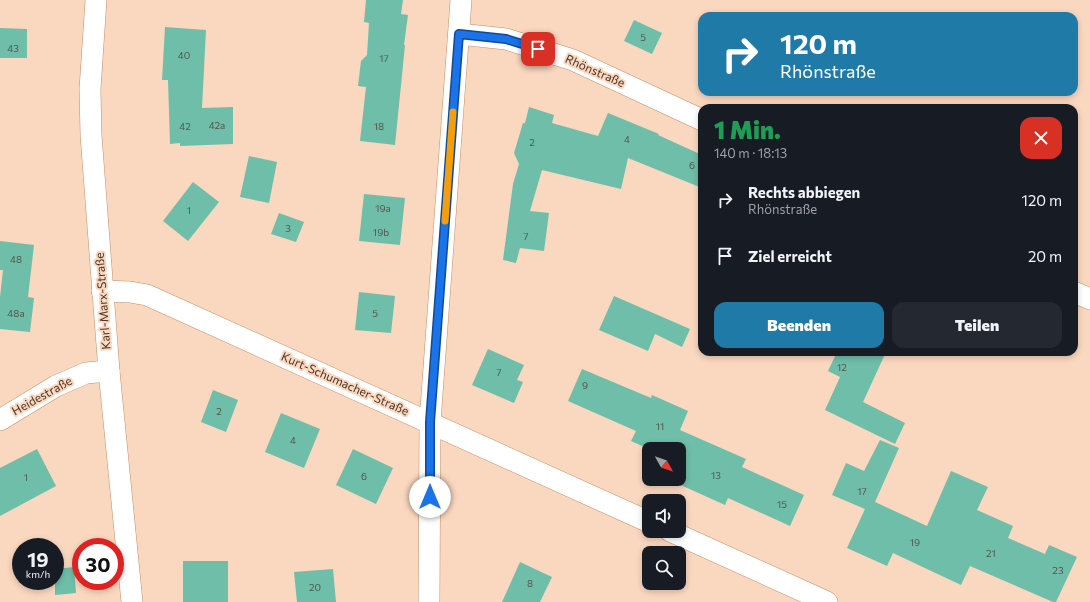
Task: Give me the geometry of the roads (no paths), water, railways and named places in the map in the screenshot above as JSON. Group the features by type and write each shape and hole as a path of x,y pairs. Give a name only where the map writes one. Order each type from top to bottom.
{"street":[{"name":"Karl-Marx-Straße","path":"96,0 90,89 91,135 109,371 132,602"},
{"path":"429,602 430,422 461,0"},
{"name":"Rhönstraße","path":"459,34 506,39 573,60 698,118"},
{"name":"Kurt-Schumacher-Straße","path":"102,291 130,292 147,295 642,519"},
{"path":"1078,294 1090,299"},
{"name":"Heidestraße","path":"0,420 56,386 86,374 109,371"},
{"path":"685,538 827,602"}]}
